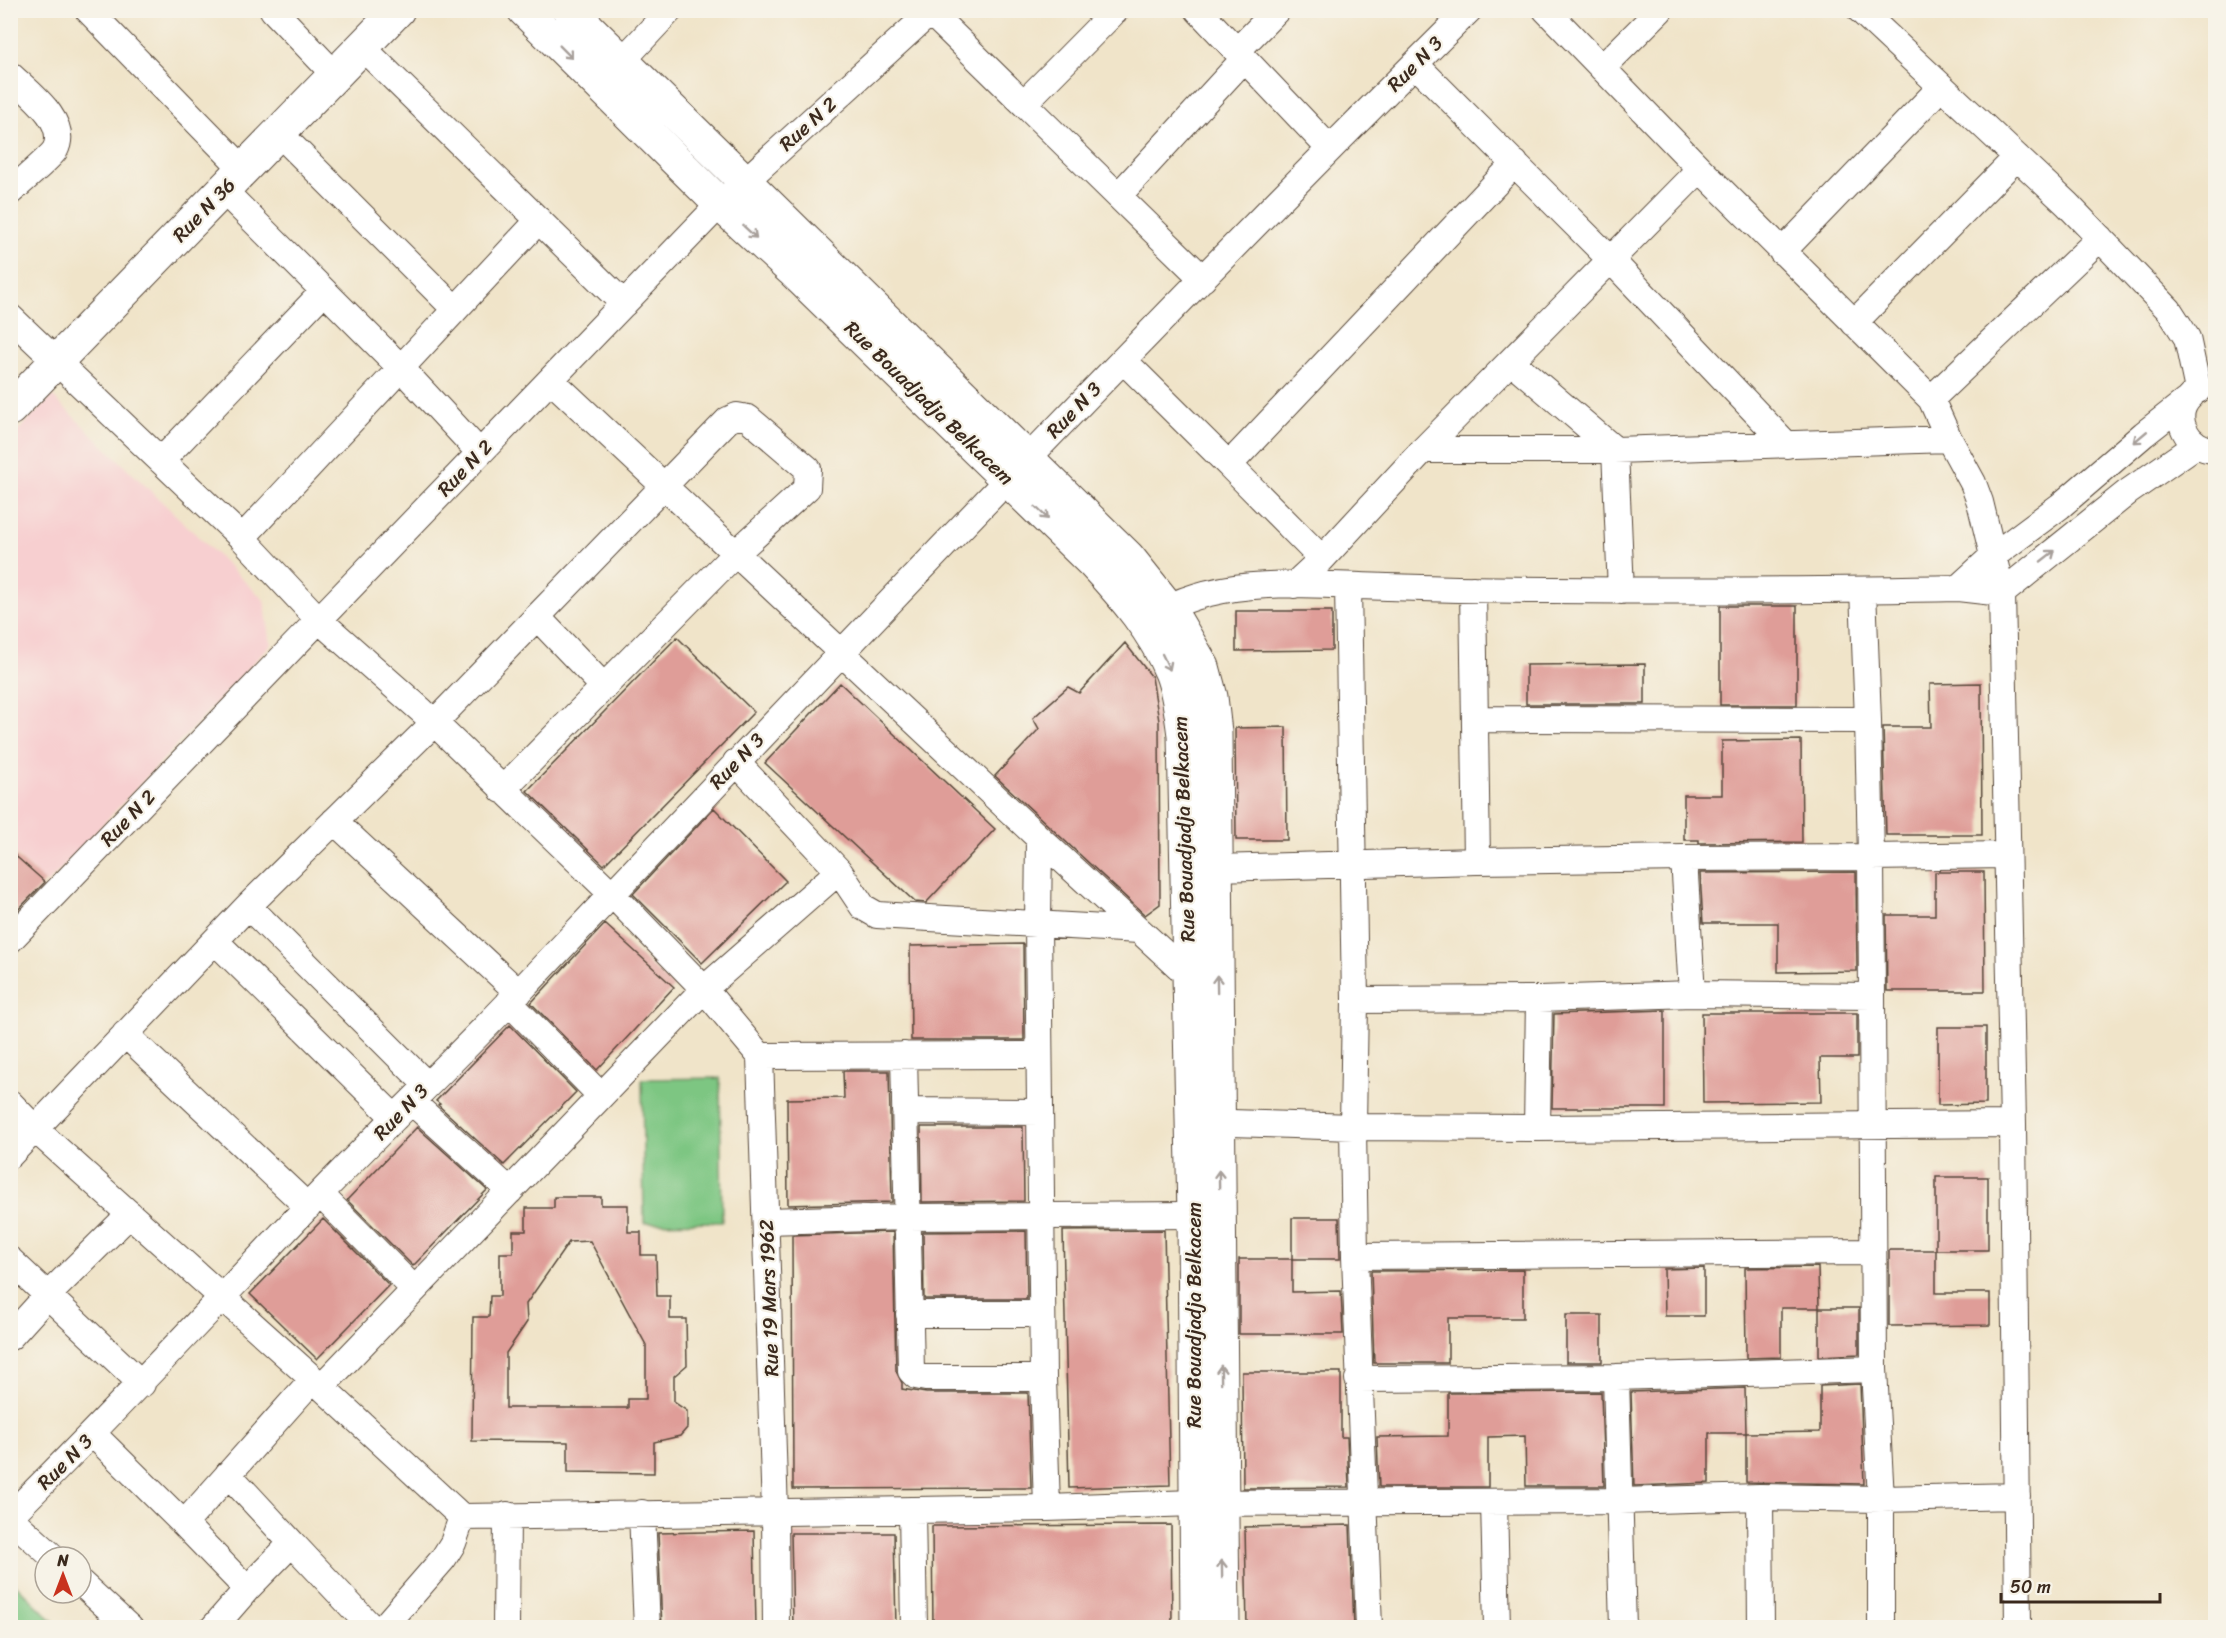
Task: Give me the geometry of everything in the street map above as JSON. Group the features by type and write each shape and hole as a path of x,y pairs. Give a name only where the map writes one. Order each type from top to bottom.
{"street":[{"path":"88,10 324,291 400,367 480,453"},
{"path":"273,10 335,75"},
{"name":"Rue N 36","path":"10,409 398,10"},
{"name":"Rue Bouadjadja Belkacem","path":"524,10 720,204 1017,469"},
{"name":"Rue Bouadjadja Belkacem","path":"570,10 744,181 1017,469 1094,564 1120,592 1156,615 1203,667 1211,697 1215,732 1216,868 1205,1122 1208,1503 1197,1628"},
{"path":"622,61 670,10"},
{"path":"1024,103 1116,10"},
{"path":"1198,10 1330,148"},
{"path":"1118,196 1277,10"},
{"name":"Rue N 3","path":"10,1517 93,1434 314,1201 514,997 1017,469 1330,148 1469,10"},
{"path":"1546,10 1782,252 1931,399 1973,483 1980,502 2002,593 2013,1124 2018,1628"},
{"path":"1602,68 1660,10"},
{"path":"1860,10 2067,204 2169,310 2187,338 2200,392"},
{"path":"930,11 1203,279"},
{"name":"Rue N 2","path":"10,940 720,204 930,11"},
{"path":"362,47 624,304"},
{"path":"1415,64 1611,260 1787,445"},
{"path":"10,75 37,100 58,128 54,151 10,192"},
{"path":"1782,252 1941,87"},
{"path":"279,133 455,309"},
{"path":"1854,323 2017,157"},
{"path":"1229,465 1515,163"},
{"path":"1294,585 1322,560 1423,450 1700,169"},
{"path":"242,538 539,220"},
{"path":"1931,399 2100,238"},
{"path":"161,461 324,291"},
{"path":"10,317 242,538 319,620 434,723 612,894 704,989 760,1056 1039,1055"},
{"path":"1123,360 1322,560"},
{"path":"1511,361 1615,450 1621,591"},
{"path":"551,380 1189,976"},
{"path":"1156,615 1188,599 1220,590 1294,585 1621,591 1958,588 2002,593 2128,492 2206,447 2185,433 2181,417 2200,392"},
{"path":"1958,588 1993,556 2060,506 2144,434 2200,392"},
{"path":"10,1155 248,906 434,723 728,420 737,416 748,418 807,469 807,488 735,554 502,790"},
{"path":"1423,450 1615,450 1949,439"},
{"path":"1348,586 1355,1000 1353,1127 1355,1257 1370,1628"},
{"path":"1473,590 1477,861"},
{"path":"1863,590 1871,856 1874,1369 1881,1498 1881,1628"},
{"name":"Rue Bouadjadja Belkacem","path":"1156,615 1180,705 1184,735 1189,976 1205,1122 1194,1215 1208,1503 1223,1628"},
{"path":"537,617 604,687"},
{"path":"1476,720 1868,720"},
{"path":"736,762 839,871 863,907 876,915 1139,930"},
{"path":"334,820 514,997 601,1096"},
{"path":"1039,838 1041,1314 1047,1508"},
{"path":"1216,868 1477,861 2006,855"},
{"path":"1684,858 1692,994"},
{"path":"184,1524 228,1474 414,1289 704,989 839,871"},
{"path":"248,906 411,1102"},
{"path":"215,941 411,1102 510,1191"},
{"path":"1355,1000 1539,999 1692,994 1872,996"},
{"path":"1537,1128 1539,999"},
{"path":"125,1034 414,1289"},
{"path":"904,1055 911,1369 916,1376 926,1378 1043,1378"},
{"name":"Rue 19 Mars 1962","path":"760,1056 776,1513 776,1628"},
{"path":"10,1103 35,1129 462,1517 1047,1508 1208,1503 2018,1496"},
{"path":"905,1111 1039,1112"},
{"path":"1205,1122 1353,1127 1537,1128 2013,1124"},
{"path":"11,1335 130,1214"},
{"path":"766,1221 907,1217 1194,1215"},
{"path":"1355,1257 1873,1252"},
{"path":"10,1260 141,1384"},
{"path":"909,1314 1041,1314"},
{"path":"1359,1379 1616,1377 1874,1369"},
{"path":"1616,1377 1623,1628"},
{"path":"93,1434 247,1589"},
{"path":"228,1474 372,1628"},
{"path":"1760,1497 1761,1628"},
{"path":"1494,1502 1497,1628"},
{"path":"912,1510 914,1628"},
{"path":"642,1513 647,1628"},
{"path":"506,1628 507,1515"},
{"path":"10,1517 40,1545"},
{"path":"383,1628 443,1559 453,1543 462,1517"},
{"path":"213,1628 292,1543"},
{"path":"93,1594 130,1628"}],"shaded area":[{"path":"52,396 264,600 271,644 47,884 11,850 10,439"}],"green space":[{"path":"720,1078 722,1222 644,1223 642,1079"},
{"path":"10,1579 33,1601 33,1605 37,1605 55,1623 51,1627 11,1627"}],"building":[{"path":"1720,606 1797,606 1797,705 1720,705"},
{"path":"1236,611 1332,611 1332,650 1236,651"},
{"path":"677,637 754,712 604,865 527,791"},
{"path":"1125,643 1152,677 1159,721 1160,904 1145,915 995,776 1039,729 1033,718 1068,687 1079,693"},
{"path":"1645,664 1645,704 1526,704 1526,665"},
{"path":"840,683 995,829 926,903 915,902 765,763"},
{"path":"1981,683 1982,835 1886,835 1883,727 1931,727 1930,684"},
{"path":"1286,727 1287,840 1236,840 1235,728"},
{"path":"1801,740 1802,842 1699,843 1699,840 1684,840 1684,795 1722,795 1722,741"},
{"path":"714,808 786,881 702,963 633,894"},
{"path":"10,851 45,882 10,918"},
{"path":"1856,872 1857,971 1778,972 1778,923 1703,923 1700,873"},
{"path":"1935,872 1984,872 1985,991 1887,991 1886,915 1935,915"},
{"path":"605,924 674,987 597,1070 531,1003"},
{"path":"1023,944 1024,1040 911,1040 910,946"},
{"path":"1665,1010 1665,1108 1552,1108 1554,1014"},
{"path":"1702,1013 1857,1013 1857,1058 1820,1058 1821,1102 1703,1103"},
{"path":"510,1025 576,1092 504,1165 436,1101"},
{"path":"1938,1027 1986,1027 1986,1104 1938,1105"},
{"path":"843,1071 889,1071 892,1202 788,1205 787,1099 844,1098"},
{"path":"417,1127 487,1190 413,1266 347,1200"},
{"path":"921,1127 1023,1127 1024,1201 922,1202"},
{"path":"1936,1177 1988,1177 1988,1250 1936,1250"},
{"path":"554,1197 601,1197 601,1205 628,1205 628,1232 641,1232 641,1255 656,1255 657,1296 670,1296 670,1319 686,1319 687,1365 674,1376 674,1402 687,1411 687,1428 680,1436 654,1442 654,1473 568,1472 568,1442 472,1441 473,1317 489,1317 490,1296 500,1296 500,1253 513,1253 513,1231 526,1231 526,1208 554,1208","holes":["590,1241 646,1345 646,1399 628,1399 628,1408 506,1408 506,1353 527,1322 526,1304 569,1242"]},
{"path":"1292,1218 1339,1218 1340,1259 1292,1259"},
{"path":"323,1219 389,1285 317,1359 250,1294"},
{"path":"1164,1230 1170,1485 1069,1488 1063,1231"},
{"path":"1026,1231 1027,1299 924,1299 923,1232"},
{"path":"893,1232 896,1371 902,1383 902,1389 926,1393 1028,1393 1031,1488 793,1489 792,1235"},
{"path":"1889,1250 1936,1250 1936,1293 1990,1293 1990,1325 1889,1326"},
{"path":"1239,1259 1292,1259 1292,1292 1341,1291 1343,1334 1239,1334"},
{"path":"1818,1267 1819,1308 1781,1308 1781,1357 1746,1358 1745,1268"},
{"path":"1704,1268 1704,1316 1665,1316 1664,1269"},
{"path":"1523,1270 1523,1318 1448,1318 1448,1363 1374,1363 1371,1271"},
{"path":"1819,1308 1859,1308 1859,1354 1819,1356"},
{"path":"1566,1315 1602,1315 1602,1362 1566,1362"},
{"path":"1242,1372 1341,1372 1341,1437 1347,1437 1349,1487 1243,1488"},
{"path":"1860,1384 1864,1484 1746,1482 1746,1433 1820,1432 1820,1386"},
{"path":"1745,1388 1746,1433 1709,1433 1709,1483 1634,1486 1631,1392"},
{"path":"1601,1392 1604,1486 1526,1486 1525,1436 1488,1437 1488,1487 1379,1487 1377,1437 1448,1436 1448,1393"},
{"path":"1171,1525 1172,1626 933,1627 932,1526"},
{"path":"1350,1525 1354,1628 1247,1628 1245,1527"},
{"path":"754,1531 756,1628 662,1628 658,1533"},
{"path":"791,1533 894,1533 896,1628 793,1628"}]}
